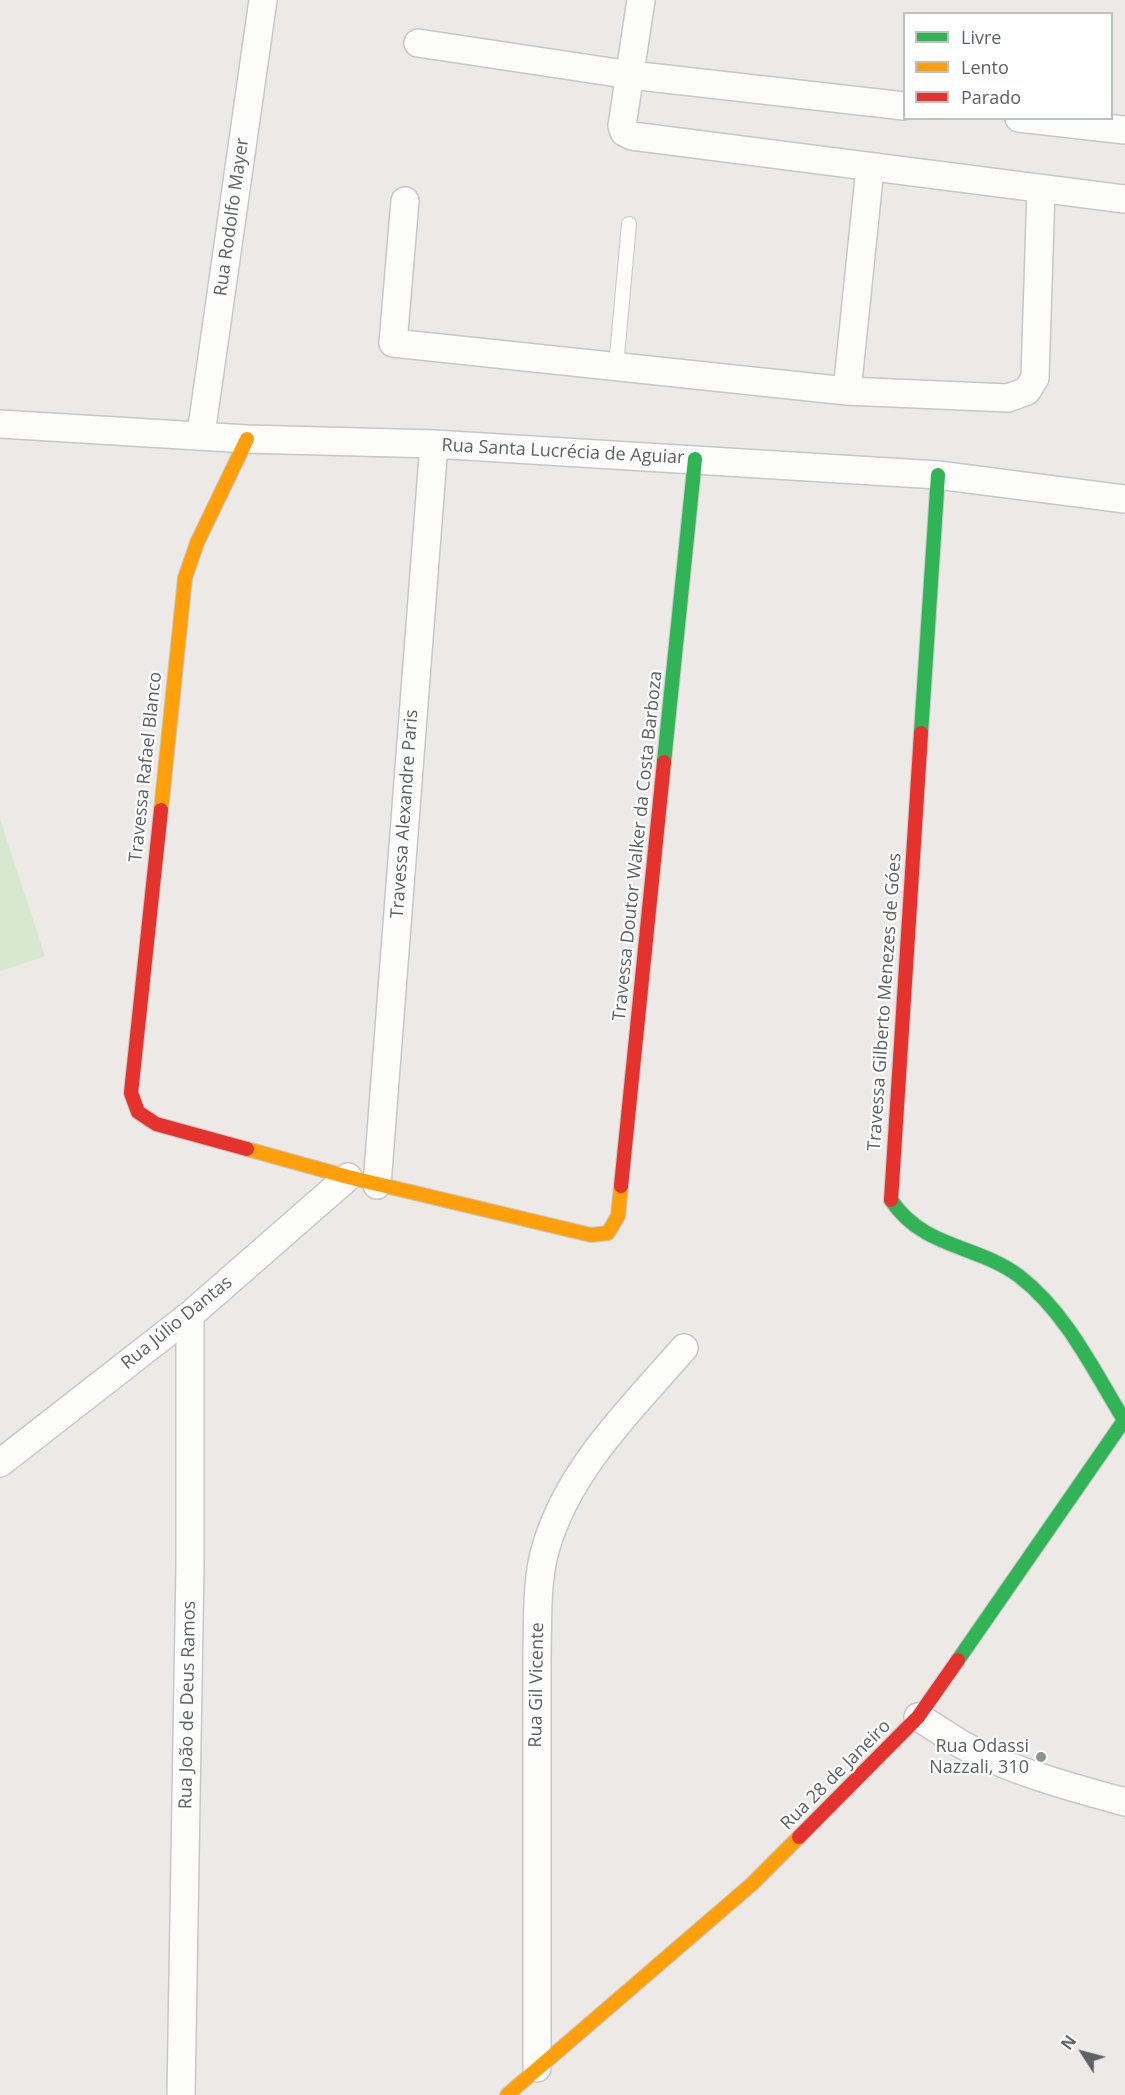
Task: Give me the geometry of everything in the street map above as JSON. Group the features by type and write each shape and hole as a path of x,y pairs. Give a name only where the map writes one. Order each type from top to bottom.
{"street":[{"name":"Rua Rodolfo Mayer","path":"201,434 263,0"},
{"path":"641,0 622,126 624,132 632,136 1125,199"},
{"path":"418,43 631,75 903,106"},
{"path":"1037,120 1125,130"},
{"path":"847,391 870,168"},
{"path":"405,201 393,344 847,391 1008,398 1027,392 1035,378 1041,189"},
{"name":"Rua Santa Lucrécia de Aguiar","path":"0,424 201,434 247,439 434,444 938,475 1125,499"},
{"name":"Travessa Rafael Blanco","path":"247,439 197,543 183,589 131,1093 138,1112 156,1124 348,1178"},
{"name":"Travessa Alexandre Paris","path":"377,1185 434,444"},
{"name":"Travessa Doutor Walker da Costa Barboza","path":"377,1185 591,1235 608,1233 618,1216 695,459"},
{"name":"Travessa Gilberto Menezes de Góes","path":"938,475 891,1200 898,1214 910,1225 992,1260 1017,1274 1043,1298 1085,1356 1124,1420"},
{"path":"348,1178 377,1185"},
{"name":"Rua Júlio Dantas","path":"0,1463 190,1315 348,1178"},
{"name":"Rua João de Deus Ramos","path":"181,2095 190,1564 190,1315"},
{"name":"Rua Gil Vicente","path":"537,2068 537,1653 538,1602 546,1548 563,1505 596,1451 684,1348"},
{"name":"Rua 28 de Janeiro","path":"507,2095 752,1884 918,1717 1124,1420"},
{"path":"918,1717 972,1750 998,1761 1062,1784 1125,1802"}],"lane":[{"path":"616,367 629,224"}],"green space":[{"path":"0,819 45,956 0,971"}],"traffic: fast":[{"path":"664,762 695,459"},
{"path":"921,733 938,475"},
{"path":"891,1200 904,1216 919,1228 1003,1266 1036,1291 1065,1324 1078,1343 1124,1420"},
{"path":"958,1660 1125,1419"}],"traffic: slow":[{"path":"161,810 185,578 197,543 247,439"},
{"path":"247,1149 348,1177 591,1235 608,1233 618,1216 621,1186"},
{"path":"507,2095 752,1884 799,1837"}],"traffic: jam":[{"path":"891,1200 921,733"},
{"path":"621,1186 664,762"},
{"path":"161,810 131,1093 138,1112 156,1124 247,1149"},
{"path":"799,1837 918,1717 958,1660"}],"place":[{"name":"Rua Odassi Nazzali, 310","path":"1041,1757"}]}
